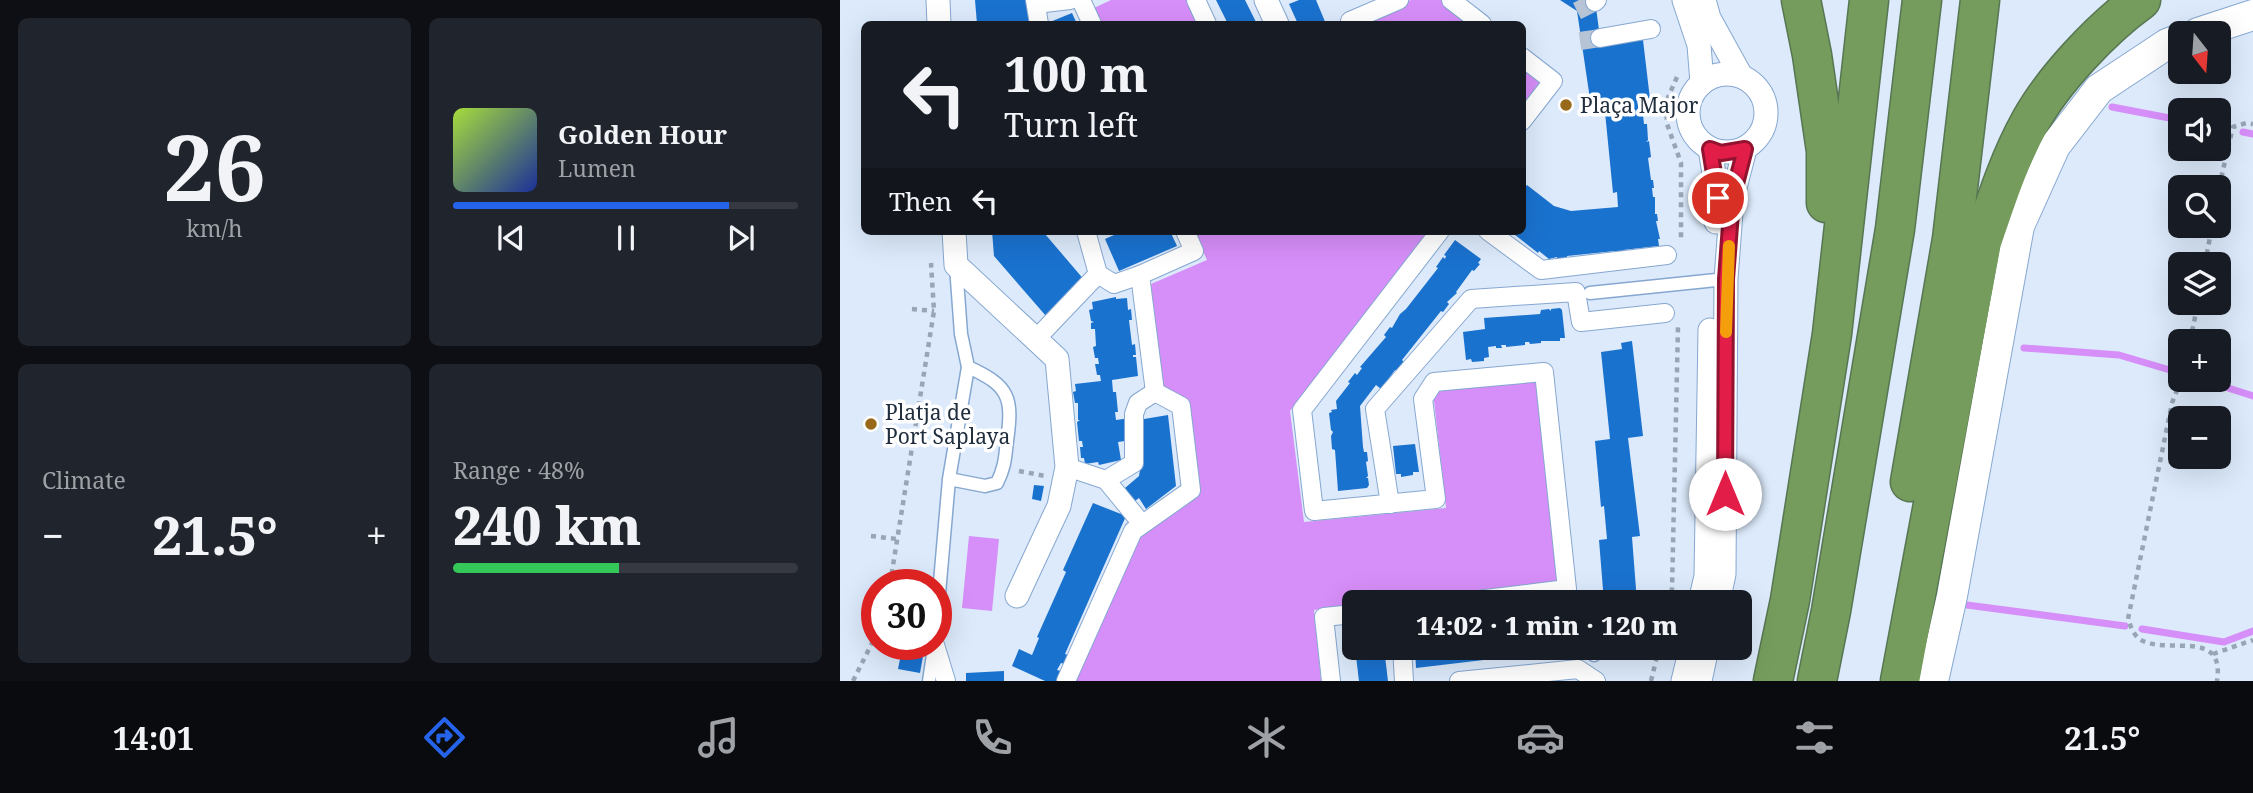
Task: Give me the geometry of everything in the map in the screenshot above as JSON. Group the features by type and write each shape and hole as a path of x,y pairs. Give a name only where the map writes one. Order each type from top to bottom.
{"highway":[{"path":"1787,0 1812,55"},
{"path":"1801,0 1826,150 1825,242 1832,334"},
{"path":"1773,681 1790,600 1832,334 1869,0"},
{"path":"1817,681 1895,229 1922,0"},
{"path":"1876,681 1952,239 1980,0"},
{"path":"1900,681 1982,242 2003,181 2030,121 2073,62 2122,13 2141,0"}],"street":[{"path":"937,0 939,21"},
{"path":"1038,21 1035,2 1070,0"},
{"path":"1081,0 1091,21"},
{"path":"1196,0 1206,21"},
{"path":"1266,0 1276,21"},
{"path":"1350,21 1399,0"},
{"path":"1451,0 1478,21"},
{"path":"1684,0 1699,45 1702,83"},
{"path":"1704,0 1709,18 1741,76 1761,93 1766,104 1763,130 1756,141 1745,149 1721,153 1699,141 1692,131 1688,118 1689,106 1693,93 1702,83 1720,75 1741,76"},
{"path":"2231,22 2253,15"},
{"path":"1600,38 1651,29"},
{"path":"1933,681 1952,596 2019,226 2055,146 2099,89 2168,44"},
{"path":"1526,60 1553,81 1526,116"},
{"path":"1710,149 1718,198 1724,574 1721,590"},
{"path":"1703,590 1706,576 1719,280 1732,199 1745,149"},
{"path":"954,235 956,265 1057,359 1066,473 1059,506 1017,596"},
{"path":"1087,235 1098,274 1114,284 1194,251 1187,235"},
{"path":"1437,235 1302,410 1314,511 1436,499 1423,399 1434,382 1544,372 1567,589 1559,590"},
{"path":"1493,235 1541,270 1667,255"},
{"path":"1035,340 1098,274"},
{"path":"1140,275 1155,391"},
{"path":"1390,503 1375,409 1471,299 1576,292 1581,321 1665,313"},
{"path":"1106,480 1134,463 1134,414 1139,403 1155,391"},
{"path":"1066,681 1133,531 1191,490 1181,406 1155,391"},
{"path":"1066,473 1106,480 1142,524"},
{"path":"1332,681 1324,617 1342,615"},
{"path":"940,660 946,681"},
{"path":"1403,660 1405,681"},
{"path":"1683,681 1687,660"},
{"path":"1700,681 1704,660"},
{"path":"1459,681 1578,669 1596,681"}],"lane":[{"path":"942,569 950,479 968,367 961,334 956,265"},
{"path":"1590,293 1719,280"},
{"path":"950,479 985,486 997,483 1004,469 1011,417 1009,401 990,377 968,367"},
{"path":"929,681 932,660"}],"path":[{"path":"2222,175 2233,127 2253,124"},
{"path":"892,569 934,311 930,255"},
{"path":"912,309 934,311"},
{"path":"2176,392 2128,619 2133,633 2141,641 2156,645 2203,647 2213,654 2220,667 2217,681"},
{"path":"1004,469 1066,473"},
{"path":"871,536 897,539"},
{"path":"2213,654 2253,640"},
{"path":"853,681 864,660"},
{"path":"1651,681 1656,660"}],"shaded area":[{"path":"1111,0 1188,0 1197,21 1100,21 1094,8"},
{"path":"1411,0 1444,0 1470,21 1362,21"},
{"path":"1526,67 1544,82 1526,105"},
{"path":"1196,235 1426,235 1290,411 1304,522 1446,508 1433,392 1539,380 1560,581 1483,590 1342,590 1342,606 1314,610 1321,681 1075,681 1136,541 1199,495 1188,403 1162,390 1151,284 1207,260"},
{"path":"969,536 999,539 992,611 962,608"}],"building":[{"path":"975,0 1029,0 1031,21 977,21"},
{"path":"1216,0 1245,0 1256,21 1226,21"},
{"path":"1299,0 1316,0 1325,21 1297,21 1289,4"},
{"path":"1560,0 1595,0 1601,45 1643,40 1650,99 1637,101 1638,106 1642,106 1644,124 1647,124 1646,142 1649,141 1651,157 1648,158 1660,239 1659,246 1623,250 1623,253 1616,254 1615,251 1567,256 1567,259 1557,260 1557,257 1549,259 1539,251 1538,253 1515,235 1526,235 1527,185 1554,206 1571,211 1618,207 1617,192 1613,193 1605,112 1613,109 1612,104 1591,106 1577,11"},
{"path":"1072,13 1076,21 1052,21"},
{"path":"992,235 1046,235 1086,282 1046,316 994,256"},
{"path":"1114,235 1172,235 1177,246 1119,271 1105,239"},
{"path":"1455,240 1481,259 1478,263 1480,264 1472,270 1457,293 1447,302 1449,304 1443,312 1441,311 1402,360 1404,362 1397,371 1395,370 1381,389 1376,385 1360,406 1363,447 1368,461 1366,478 1369,485 1367,488 1338,491 1329,413 1337,409 1336,401 1350,383 1348,382 1355,373 1357,375 1362,368 1360,367 1386,337 1384,335 1438,268 1436,267 1443,257 1445,259 1444,255"},
{"path":"1116,297 1127,298 1128,310 1131,309 1132,320 1129,320 1132,345 1135,344 1136,355 1133,357 1136,357 1138,376 1112,380 1118,412 1115,412 1116,420 1130,418 1132,440 1118,442 1121,460 1099,465 1098,462 1085,464 1084,458 1081,458 1082,441 1079,441 1078,403 1075,403 1073,392 1076,391 1075,384 1101,381 1095,364 1099,364 1098,358 1095,358 1095,329 1091,329 1091,323 1094,322 1091,321 1089,310 1093,309 1092,302"},
{"path":"1560,308 1565,338 1560,338 1560,341 1530,344 1525,342 1525,345 1501,345 1502,348 1488,347 1489,357 1484,358 1484,361 1466,360 1463,332 1485,329 1484,318 1540,314 1541,310"},
{"path":"1632,341 1643,436 1628,438 1640,536 1632,537 1636,590 1603,590 1599,540 1607,539 1595,441 1610,439 1601,352 1622,349 1621,343"},
{"path":"1168,415 1176,486 1146,509 1139,498 1135,501 1125,488 1139,476 1141,464 1138,420"},
{"path":"1415,444 1419,472 1401,477 1401,474 1396,474 1393,446"},
{"path":"1034,485 1044,486 1041,501 1032,499"},
{"path":"1093,503 1126,516 1065,654 1068,655 1064,664 1061,663 1057,670 1061,671 1057,681 1045,681 1012,666 1019,649 1032,655 1039,638 1037,637 1066,572 1063,570"},
{"path":"900,660 922,660 920,673 898,669"},
{"path":"1356,660 1385,660 1388,681 1359,681"},
{"path":"1416,660 1483,660 1416,668"},
{"path":"1004,671 1004,681 966,681 966,673"}],"waterway":[{"path":"2112,107 2168,118"},
{"path":"2243,132 2253,134"},
{"path":"2024,348 2119,355 2168,369"},
{"path":"2231,389 2253,396"},
{"path":"1967,605 2125,626"},
{"path":"2142,629 2224,642 2253,631"}],"tunnel":[{"path":"1577,11 1595,2"},
{"path":"1580,41 1600,38"}],"slow traffic":[{"path":"1726,332 1729,246"}],"place":[{"name":"Plaça Major","path":"1566,105"},
{"name":"Platja de Port Saplaya","path":"871,424"}],"route":[{"path":"1718,198 1710,149 1721,153 1745,149 1732,199 1726,279 1725,494"}]}
